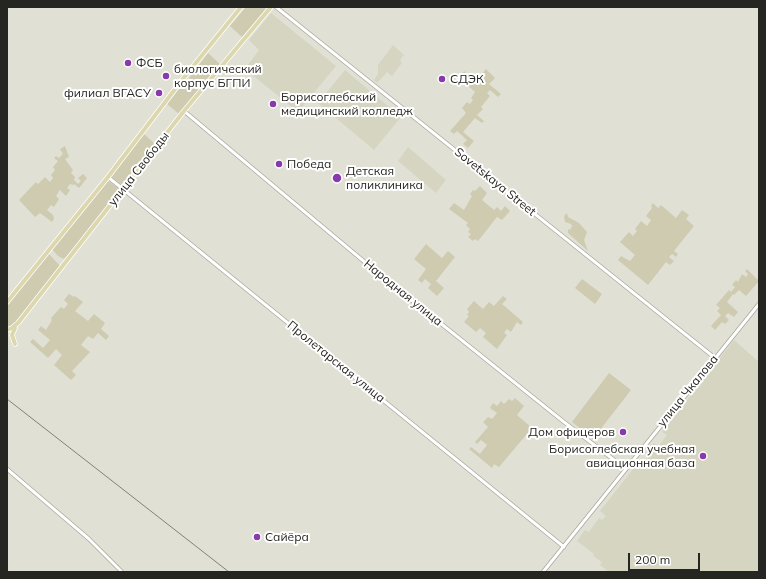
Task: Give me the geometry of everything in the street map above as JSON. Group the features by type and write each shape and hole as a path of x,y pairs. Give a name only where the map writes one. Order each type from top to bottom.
{"main road":[{"name":"улица Свободы","path":"7,302 108,177 182,80 241,7"},
{"name":"улица Свободы","path":"7,330 18,323 184,111 271,7"},
{"path":"7,335 15,344 12,333 18,323"}],"street":[{"name":"Sovetskaya Street","path":"276,7 715,358"},
{"name":"Народная улица","path":"184,111 385,278 564,422 626,469"},
{"name":"Пролетарская улица","path":"108,177 564,547"},
{"name":"улица Чкалова","path":"544,572 759,304"},
{"path":"7,330 13,340"},
{"path":"7,469 89,539 122,572"}],"shaded area":[{"path":"246,7 263,7 266,9 242,37 230,26"},
{"path":"271,13 336,66 298,112 245,69 259,50 249,40"},
{"path":"393,45 404,55 400,60 402,63 392,76 387,72 377,83 374,80 378,74 378,65"},
{"path":"208,53 220,64 200,88 189,78"},
{"path":"486,69 495,78 489,84 501,94 498,97 490,90 487,93 490,96 481,107 483,109 477,115 484,121 482,123 475,118 463,132 474,141 468,148 463,144 467,140 457,131 454,134 450,131 466,113 462,108 467,102 470,104 473,100 471,98 475,92 459,78 464,71 476,81"},
{"path":"345,70 401,117 374,150 318,103"},
{"path":"187,79 199,90 179,114 167,104"},
{"path":"144,134 156,145 122,185 112,177 112,175"},
{"path":"65,146 69,157 65,159 73,170 71,173 75,177 74,180 78,184 81,181 78,178 83,174 87,178 79,188 74,184 70,184 67,188 70,190 66,196 60,190 56,196 59,199 54,207 51,205 47,210 53,215 54,219 52,222 40,213 35,217 19,200 36,182 38,184 45,177 50,182 53,178 51,175 55,170 53,167 58,161 54,158 56,156 59,158 63,154 60,149"},
{"path":"408,147 446,180 436,193 398,161"},
{"path":"108,181 118,188 117,193 69,254 64,259 58,256 52,249"},
{"path":"480,186 487,193 482,200 494,210 497,207 501,211 505,206 510,211 502,220 497,217 478,241 475,239 473,241 468,237 471,234 468,232 470,229 466,225 468,223 449,209 454,203 464,210 472,196 470,194 473,190 475,191"},
{"path":"653,203 658,208 661,205 676,218 682,210 689,215 686,219 694,226 674,251 678,254 676,257 672,254 669,257 674,261 670,265 666,262 648,285 618,260 621,256 630,261 635,255 620,242 629,232 633,236 637,231 635,229 641,221 647,226 651,220 646,216 652,208 651,206"},
{"path":"567,213 568,217 579,223 587,232 584,240 588,251 568,233 568,229 570,230 572,226 571,224 565,222 564,216"},
{"path":"426,244 442,258 448,251 455,257 436,281 444,288 437,296 428,288 431,284 425,279 422,283 418,280 426,269 414,259"},
{"path":"48,253 60,266 13,326 7,328 7,306"},
{"path":"747,269 759,281 746,296 739,290 734,295 733,294 727,302 738,312 734,317 728,313 725,316 729,320 725,324 722,322 715,330 711,326 721,315 717,311 720,308 716,305 729,290 731,292 735,287 732,285 736,280 738,282 742,274 746,277 748,274 745,271"},
{"path":"582,279 602,294 595,304 575,288"},
{"path":"69,294 74,297 75,296 83,302 75,311 88,321 94,314 105,323 101,329 109,336 106,340 98,333 93,339 88,336 81,345 90,352 72,371 76,375 71,380 54,365 62,355 56,349 48,358 30,342 33,339 43,348 50,340 38,330 41,326 46,330 52,320 51,318 61,307 64,309 68,304 64,300"},
{"path":"503,296 507,299 502,304 523,322 521,325 517,322 511,332 507,329 504,333 507,335 497,349 483,337 486,333 480,328 476,332 464,322 469,316 467,315 469,312 467,309 474,301 483,309 489,302 494,306"},
{"name":"Борисоглебская учебная авиационная база","path":"734,340 759,362 759,572 609,572 600,565 602,562 593,556 594,554 577,541 585,530 589,532 599,518 602,520 606,516 600,511 637,464 643,466 648,459 645,453 654,443 658,447 667,435 662,432"},
{"path":"609,373 631,390 593,439 572,422"},
{"path":"515,398 524,406 517,415 532,428 499,467 494,464 492,468 469,449 471,447 480,454 487,445 481,440 477,444 475,442 488,427 483,422 488,417 492,419 497,413 490,408 493,403 497,406 501,401 504,404 509,399 512,401"}],"railway":[{"path":"7,399 229,572"}],"place":[{"name":"ФСБ","path":"128,63"},
{"name":"биологический корпус БГПИ","path":"166,76"},
{"name":"СДЭК","path":"442,79"},
{"name":"филиал ВГАСУ","path":"159,93"},
{"name":"Борисоглебский медицинский колледж","path":"273,104"},
{"name":"Победа","path":"279,164"},
{"name":"Детская поликлиника","path":"337,178"},
{"name":"Дом офицеров","path":"623,432"},
{"name":"Борисоглебская учебная авиационная база","path":"703,456"},
{"name":"Сайёра","path":"257,537"}]}
